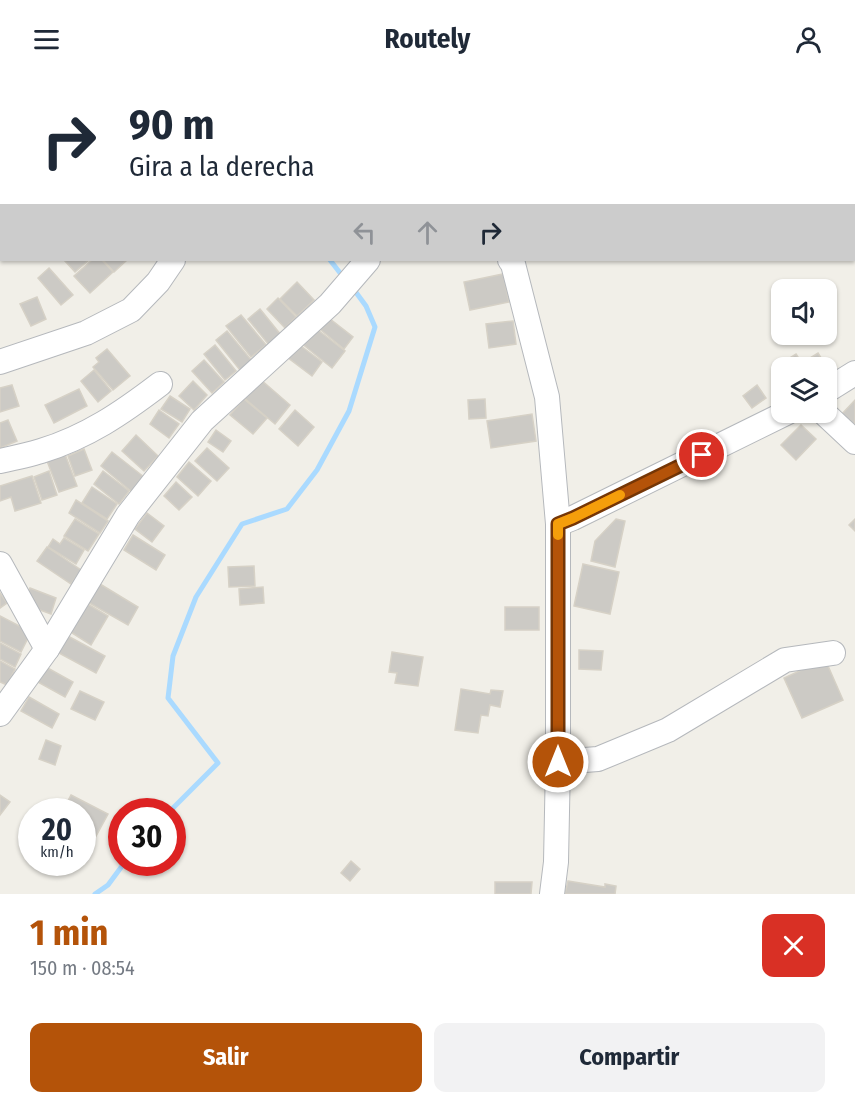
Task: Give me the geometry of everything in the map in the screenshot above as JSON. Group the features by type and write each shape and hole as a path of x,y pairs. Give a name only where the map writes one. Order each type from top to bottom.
{"street":[{"path":"0,362 86,333 131,310 158,282 172,261"},
{"path":"0,714 47,648 128,514 202,422 330,304 367,261"},
{"path":"511,261 547,397 558,524 558,762 556,862 552,894"},
{"path":"837,384 855,373"},
{"path":"0,461 42,451 84,434 123,412 160,384"},
{"path":"558,524 771,420"},
{"path":"835,423 855,442"},
{"path":"0,564 47,648"},
{"path":"558,762 598,759 668,730 785,660 833,653"}],"building":[{"path":"65,261 88,261 75,272"},
{"path":"91,261 103,261 113,272 90,293 74,276"},
{"path":"104,261 126,261 114,272"},
{"path":"49,268 73,295 61,305 38,278"},
{"path":"503,274 509,302 470,310 464,282"},
{"path":"297,282 314,300 297,316 280,299"},
{"path":"37,297 46,319 31,326 20,304"},
{"path":"278,298 296,317 285,328 267,309"},
{"path":"260,309 281,335 269,345 248,319"},
{"path":"241,315 266,345 251,357 226,326"},
{"path":"325,315 353,337 344,349 316,326"},
{"path":"513,321 516,344 489,348 486,324"},
{"path":"314,327 345,351 332,368 301,343"},
{"path":"227,331 252,361 240,370 216,340"},
{"path":"297,343 322,362 312,376 287,357"},
{"path":"215,345 236,371 225,380 204,354"},
{"path":"107,349 130,376 113,390 93,367 99,362 96,358"},
{"path":"204,360 224,382 212,393 192,371"},
{"path":"94,370 111,391 98,402 81,381"},
{"path":"260,379 290,405 275,424 244,398"},
{"path":"193,381 207,395 194,410 179,396"},
{"path":"12,385 19,406 0,412 0,388"},
{"path":"757,385 766,398 752,408 743,396"},
{"path":"79,389 87,406 54,423 45,405"},
{"path":"170,396 190,409 182,422 161,409"},
{"path":"244,399 267,418 253,434 230,415"},
{"path":"485,399 486,418 469,419 468,400"},
{"path":"855,400 855,430 840,416"},
{"path":"159,410 179,424 169,438 150,424"},
{"path":"295,410 314,427 298,446 279,429"},
{"path":"532,414 536,441 491,448 487,421"},
{"path":"8,420 17,441 0,448 0,423"},
{"path":"801,425 816,439 796,460 781,445"},
{"path":"216,430 231,441 223,452 208,442"},
{"path":"136,435 158,456 144,471 122,451"},
{"path":"207,448 229,468 217,481 195,461"},
{"path":"84,449 92,470 75,476 68,456"},
{"path":"112,452 144,477 132,492 101,466"},
{"path":"65,454 77,486 59,492 47,461"},
{"path":"189,462 211,481 198,496 177,477"},
{"path":"49,471 57,495 42,500 34,477"},
{"path":"103,471 129,491 119,504 94,484"},
{"path":"32,476 41,503 15,511 11,497 0,501 0,486"},
{"path":"176,482 192,497 179,510 164,496"},
{"path":"92,487 117,504 107,519 82,503"},
{"path":"76,500 108,521 100,533 69,513"},
{"path":"147,513 164,526 152,542 135,529"},
{"path":"75,519 99,534 88,551 64,536"},
{"path":"616,519 625,521 615,567 591,561 595,541"},
{"path":"855,519 855,531 849,525"},
{"path":"133,535 165,555 156,570 124,550"},
{"path":"64,538 84,550 76,564 48,547 53,539 60,544"},
{"path":"47,547 81,570 71,584 37,561"},
{"path":"583,564 619,572 610,614 574,606"},
{"path":"254,566 255,586 229,587 228,567"},
{"path":"95,581 138,607 128,625 84,600"},
{"path":"263,587 264,603 240,605 239,589"},
{"path":"30,588 56,598 51,614 24,604"},
{"path":"0,593 7,603 0,608"},
{"path":"86,603 108,616 91,645 69,631"},
{"path":"505,607 539,607 539,630 505,630"},
{"path":"0,616 31,632 21,652 0,641"},
{"path":"66,635 105,656 96,673 57,652"},
{"path":"0,643 21,654 15,667 0,659"},
{"path":"579,650 603,651 601,670 579,669"},
{"path":"392,652 423,657 418,686 395,683 397,673 389,672"},
{"path":"825,659 843,700 802,718 784,678"},
{"path":"0,661 15,669 7,685 0,682"},
{"path":"44,666 73,682 65,697 36,681"},
{"path":"461,689 490,694 491,690 503,691 500,707 490,705 488,716 481,715 478,733 455,730"},
{"path":"80,691 104,702 95,720 71,709"},
{"path":"29,697 59,714 52,728 21,711"},
{"path":"46,740 61,746 55,765 39,759"},
{"path":"0,795 10,802 0,815"},
{"path":"96,808 108,814 96,836"},
{"path":"351,861 360,869 350,881 341,873"},
{"path":"568,881 605,887 605,884 616,886 615,894 565,894"},
{"path":"495,882 532,882 531,894 495,894"}],"waterway":[{"path":"331,261 344,278"},
{"path":"183,798 218,763 168,698 173,656 196,597 242,524 287,509 317,470 349,411 375,327 366,306 352,287"},
{"path":"95,894 108,885 115,876"}],"slow traffic":[{"path":"558,535 558,524 620,495"}],"route":[{"path":"558,762 558,524 702,455"}]}
